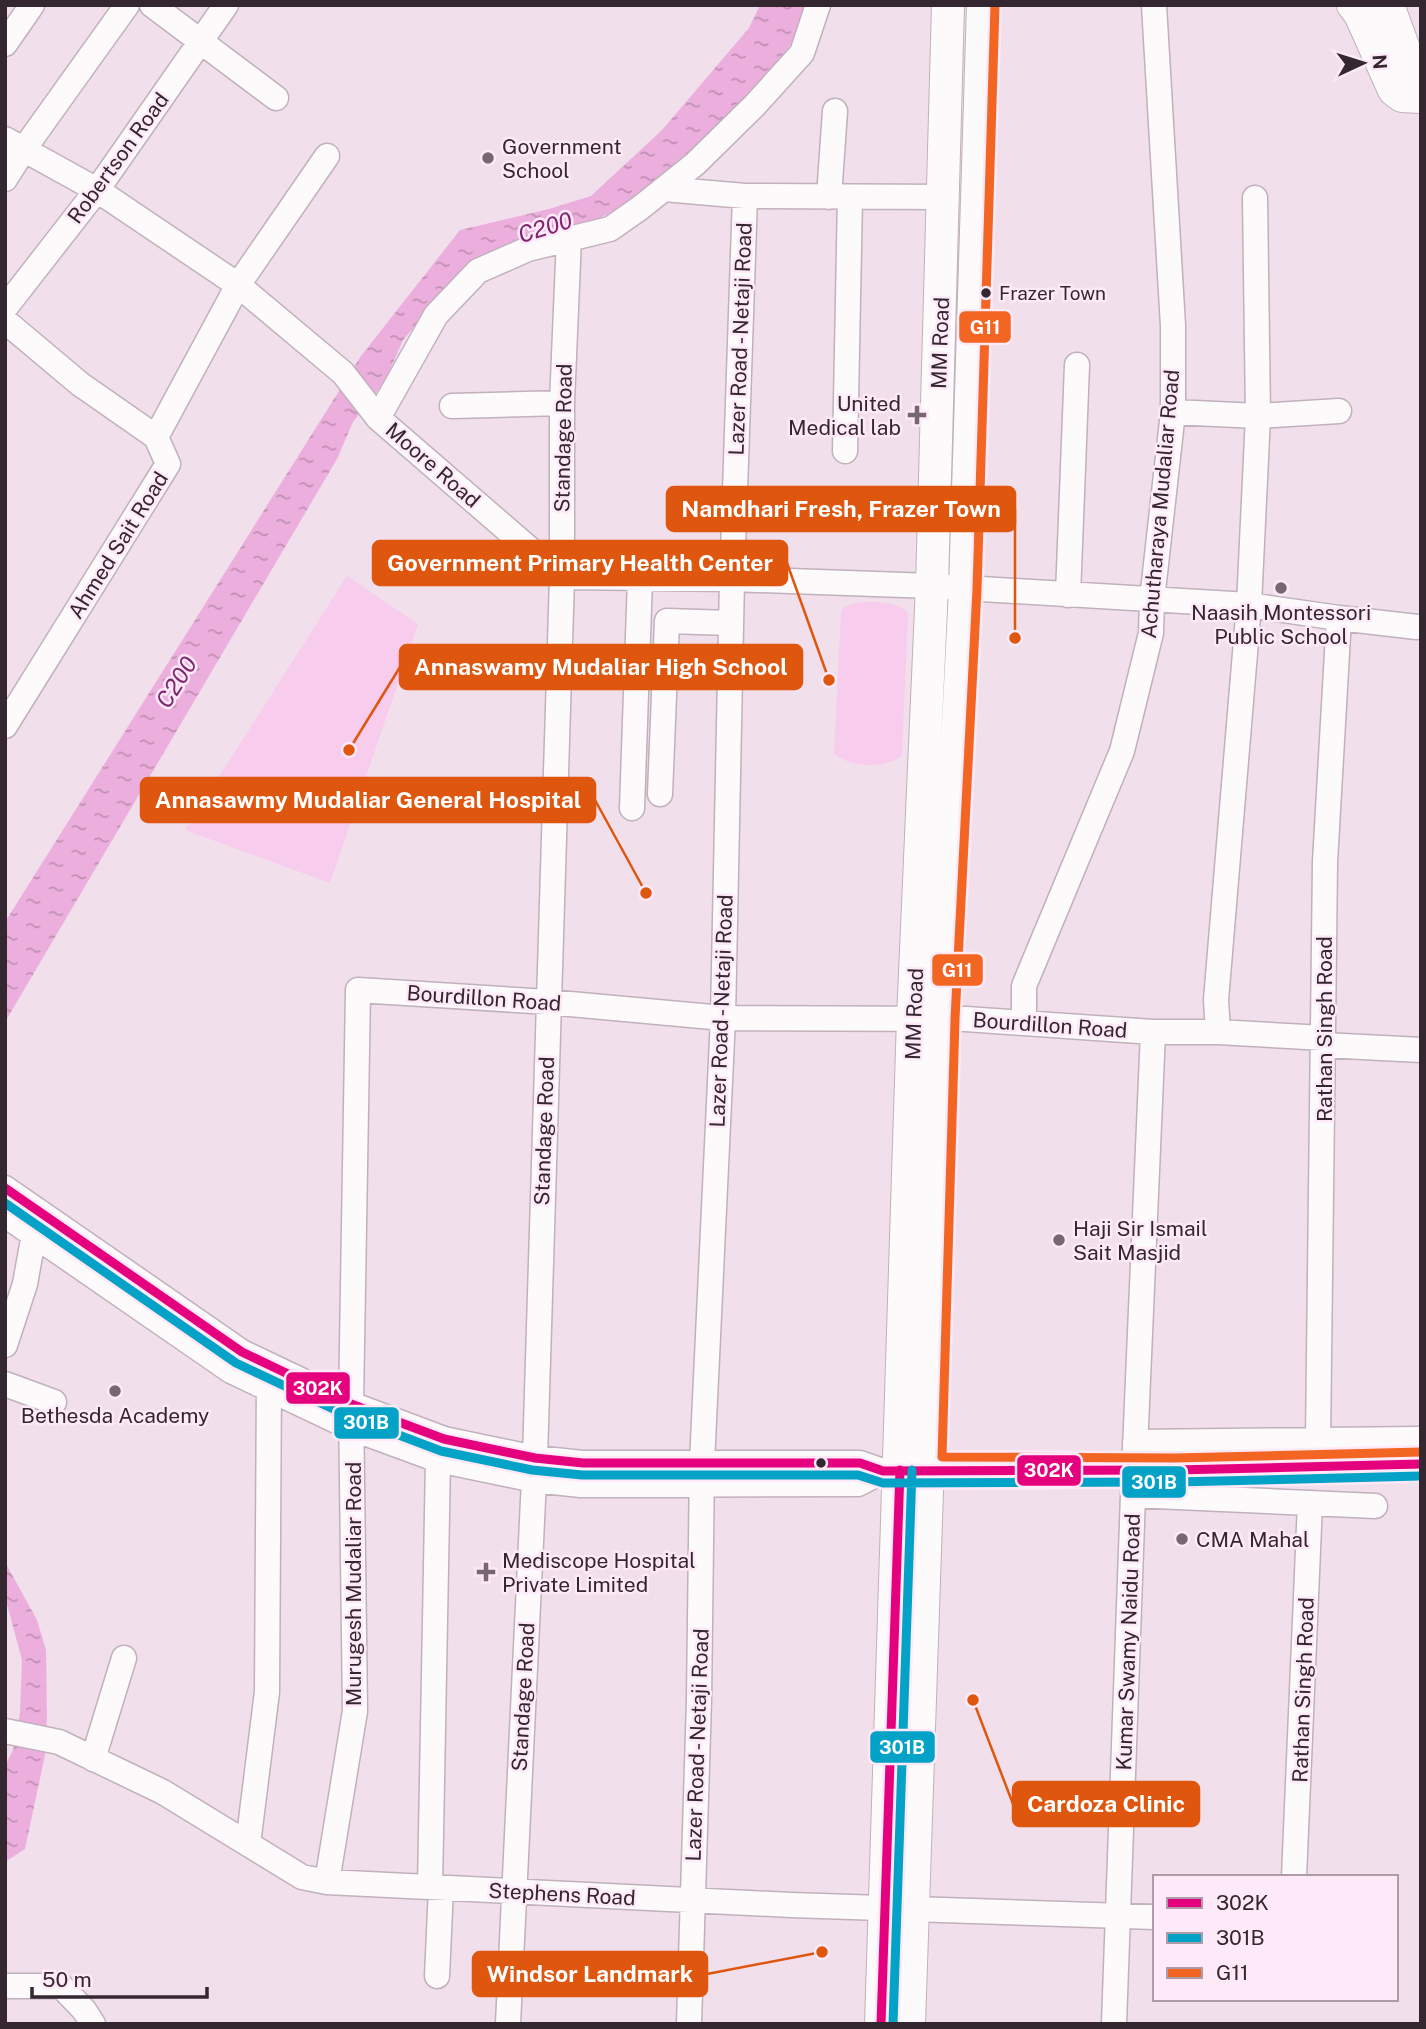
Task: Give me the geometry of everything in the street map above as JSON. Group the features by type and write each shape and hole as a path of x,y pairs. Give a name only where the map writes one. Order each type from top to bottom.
{"main road":[{"name":"MM Road","path":"928,1018 932,586 948,5"},
{"name":"MM Road","path":"909,2024 899,1908 904,1470 928,1018 965,589 983,5"},
{"path":"1353,5 1360,14 1394,90 1402,96 1421,96 1388,5"},
{"path":"904,1470 1421,1464"},
{"name":"MM Road","path":"881,2024 899,1908"}],"street":[{"path":"5,44 32,5"},
{"path":"5,179 15,144 127,5"},
{"path":"152,5 276,98"},
{"name":"Robertson Road","path":"5,308 97,190 226,5"},
{"path":"379,418 436,315 478,271 528,249 610,229 664,189 695,164 755,105 802,53 818,5"},
{"name":"Achutharaya Mudaliar Road","path":"1024,1023 1024,986 1122,751 1151,633 1152,600 1173,412 1173,326 1154,5"},
{"path":"835,111 845,451"},
{"name":"Moore Road","path":"15,144 97,190 238,285 343,373 379,418 562,577"},
{"name":"Ahmed Sait Road","path":"5,726 168,464 156,438 238,285 327,156"},
{"path":"664,189 746,196"},
{"name":"Lazer Road - Netaji Road","path":"689,2024 699,1700 702,1475 723,1018 732,579 746,196 944,197"},
{"path":"1218,1032 1216,1000 1249,605 1258,415 1255,198"},
{"name":"Standage Road","path":"508,2024 535,1469 562,577 562,403 569,238"},
{"path":"5,321 80,384 156,438"},
{"path":"1068,595 1077,365"},
{"path":"452,406 562,403"},
{"path":"1173,412 1258,415 1339,411"},
{"path":"562,577 732,579 932,586 1249,605 1417,627"},
{"path":"632,808 640,579"},
{"name":"Rathan Singh Road","path":"1318,1440 1325,862 1339,618"},
{"path":"660,794 667,621 731,623"},
{"name":"Bourdillon Road","path":"358,990 548,1002 723,1018 928,1018 1153,1032 1218,1032 1421,1050"},
{"name":"Murugesh Mudaliar Road","path":"327,1882 355,1711 351,1416 358,990"},
{"name":"Kumar Swamy Naidu Road","path":"1114,2024 1153,1032"},
{"path":"5,1188 242,1352 269,1377 267,1692 248,1844"},
{"path":"5,1215 231,1371 269,1377 438,1460 535,1469 583,1463 702,1475 860,1463 904,1470"},
{"path":"5,1345 25,1284 34,1234"},
{"path":"5,1384 54,1402"},
{"path":"351,1416 444,1439 535,1469"},
{"path":"1134,1469 1318,1440 1421,1439"},
{"path":"437,1976 435,1887 438,1460"},
{"path":"1134,1469 1310,1503 1375,1506"},
{"name":"Rathan Singh Road","path":"1294,1875 1310,1503"},
{"path":"93,1759 124,1658"},
{"name":"Stephens Road","path":"5,1731 59,1742 163,1792 302,1877 327,1882 692,1900 1153,1917"},
{"path":"5,1986 61,1986 84,2010 93,2024"}],"shaded area":[{"path":"347,576 418,624 330,883 185,830"},
{"path":"861,602 893,604 908,613 902,755 888,763 858,764 848,762 834,753 841,611 846,606"}],"water":[{"name":"C200","path":"760,5 807,5 801,30 772,71 677,164 630,201 590,224 454,280 403,340 385,381 353,422 337,459 5,1022 5,922 361,356 460,230 591,196 662,130 749,28"},
{"path":"5,1562 37,1620 46,1650 47,1716 45,1755 25,1849 5,1862 5,1766 13,1750 20,1713 22,1660 5,1597"}],"transit line":[{"name":"G11","path":"995,5 977,589 955,1019 942,1457 1175,1458 1421,1452"},
{"name":"302K","path":"5,1188 242,1352 351,1404 444,1439 535,1458 583,1463 860,1463 883,1471 1175,1470 1421,1464"},
{"name":"301B","path":"5,1203 236,1363 346,1415 441,1451 532,1470 582,1475 858,1475 883,1483 1175,1482 1421,1476"},
{"name":"302K","path":"881,2024 900,1470"},
{"name":"301B","path":"893,2024 912,1470"}],"place":[{"name":"Government School","path":"488,158"},
{"name":"Frazer Town","path":"986,293"},
{"name":"United Medical lab","path":"917,415"},
{"name":"Naasih Montessori Public School","path":"1281,588"},
{"name":"Namdhari Fresh, Frazer Town","path":"1015,638"},
{"name":"Government Primary Health Center","path":"829,680"},
{"name":"Annaswamy Mudaliar High School","path":"349,750"},
{"name":"Annasawmy Mudaliar General Hospital","path":"646,893"},
{"name":"Haji Sir Ismail Sait Masjid","path":"1059,1240"},
{"name":"Bethesda Academy","path":"115,1391"},
{"name":"CMA Mahal","path":"1182,1539"},
{"name":"Mediscope Hospital Private Limited","path":"486,1572"},
{"name":"Cardoza Clinic","path":"973,1700"},
{"name":"Windsor Landmark","path":"822,1952"}]}
